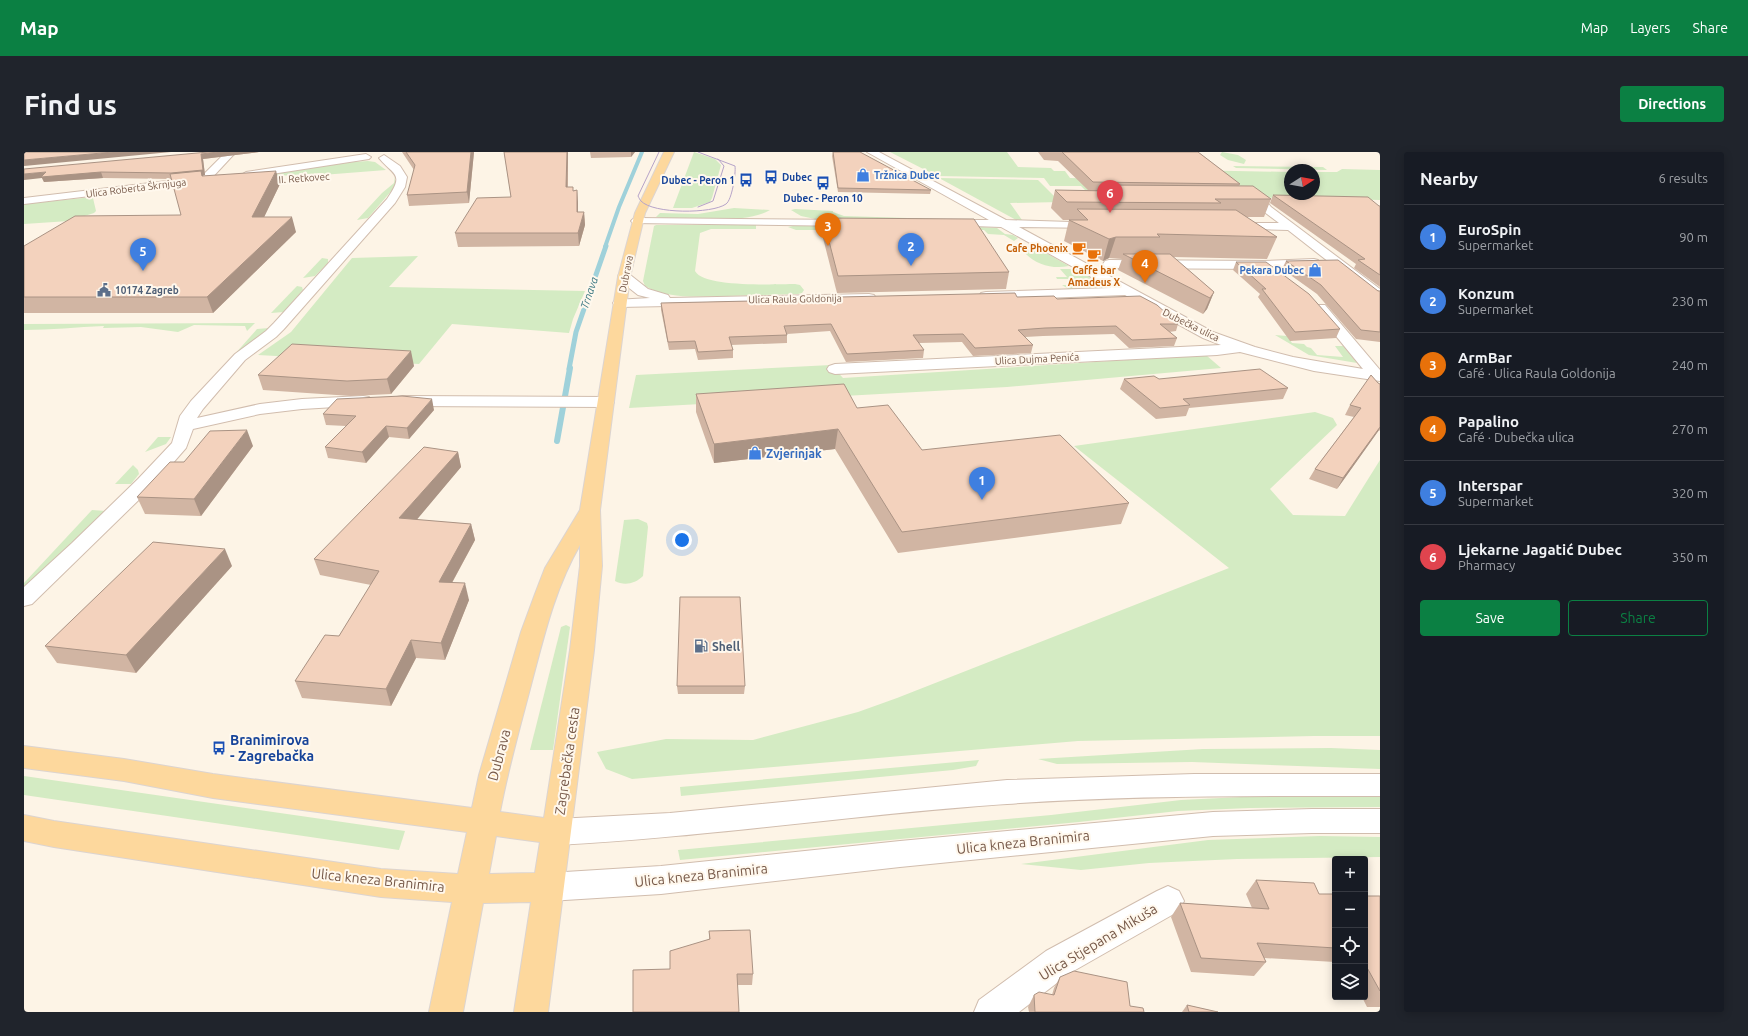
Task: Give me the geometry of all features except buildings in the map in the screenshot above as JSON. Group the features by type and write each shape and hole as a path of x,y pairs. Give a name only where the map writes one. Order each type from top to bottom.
{"main road":[{"name":"Dubrava","path":"446,1012 493,775 533,632 546,594 563,556 590,510 624,277 643,205 669,152"},
{"name":"Zagrebačka cesta","path":"531,1012 550,888 590,584 592,546 590,510"},
{"path":"24,757 124,770 213,786 557,832"},
{"name":"Ulica kneza Branimira","path":"24,828 54,834 374,882 470,889 550,888"}],"street":[{"path":"217,181 205,182 205,179 231,152"},
{"name":"Dubečka ulica","path":"872,152 1208,335 1240,347 1284,360 1327,369 1379,376"},
{"name":"II. Retkovec","path":"185,426 189,416 197,404 223,375 240,357 271,334 279,326 396,194 401,187 402,174 395,166 390,155 374,153 366,157 240,179 293,178"},
{"name":"Ulica Roberta Škrnjuga","path":"24,201 205,179"},
{"path":"1233,198 1259,200 1291,227 1380,295"},
{"path":"638,221 866,223"},
{"path":"936,223 1109,225"},
{"path":"1216,226 1291,227"},
{"path":"1109,264 1266,265 1337,262"},
{"path":"1266,265 1286,278"},
{"name":"Ulica Raula Goldonija","path":"624,277 647,294 656,297 680,300"},
{"path":"974,296 1126,291"},
{"name":"Ulica Raula Goldonija","path":"620,302 879,298"},
{"name":"Dubečka ulica","path":"1311,298 1379,376"},
{"name":"Ulica Dujma Penića","path":"835,369 1217,350 1240,347"},
{"path":"24,599 64,563 145,483 180,444 185,426 260,409 302,404 380,401 606,402"},
{"path":"557,832 684,823 1007,792 1188,785 1380,785"},
{"name":"Ulica kneza Branimira","path":"550,888 660,880 915,852 1213,824 1312,821 1380,821"},
{"name":"Ulica Stjepana Mikuša","path":"990,1012 1058,962 1168,901"}],"green space":[{"path":"694,152 715,159 721,165 712,198 710,202 692,208 673,208"},
{"path":"890,152 1007,152 1018,167 1051,168 1054,171 1065,171 1070,178 1147,180 1135,169 1284,172 1284,198 1089,194 1081,186 1050,186 1044,178 937,176"},
{"path":"1222,152 1238,155 1246,160 1244,164 1228,160 1220,155"},
{"path":"368,161 375,162 386,170 322,175 322,173 263,177 264,175"},
{"path":"1233,166 1284,167 1284,169 1236,168"},
{"path":"1320,167 1323,167 1327,170 1320,170"},
{"path":"1342,169 1380,170 1380,200 1320,199 1320,172 1337,172"},
{"path":"395,176 395,185 393,189 368,218 357,220 382,193 394,183"},
{"path":"939,178 1038,180 1060,202 1010,203 1022,220 1037,220 1020,222"},
{"path":"93,198 96,211 94,213 69,221 24,224 24,204"},
{"path":"734,208 770,210 748,217 718,220 656,217 660,213 698,214"},
{"path":"791,210 833,211 844,216 940,219 815,219 801,216"},
{"path":"756,225 756,229 711,229 700,233 695,271 701,276 726,283 795,284 800,285 804,290 802,293 798,294 696,297 674,295 654,290 645,286 643,281 654,226"},
{"path":"798,225 982,227 997,228 1005,234 1013,235 1018,238 1014,241 1004,235 988,234 984,230 796,230 788,227"},
{"path":"1031,246 1069,266 1048,266 1035,261 1024,253 1020,247"},
{"path":"418,256 389,287 585,291 573,319 569,333 452,324 419,364 258,355 291,332 352,258"},
{"path":"322,258 328,259 328,263 315,276 303,278"},
{"path":"1060,269 1074,269 1101,283 1102,287 1104,288 1102,290 1070,290 1062,285 1076,285 1071,279 1057,279 1056,277 1067,277"},
{"path":"297,286 302,287 303,290 284,312 271,313"},
{"path":"255,323 247,331 245,326 194,325 178,332 141,327 103,328 104,326 24,330 24,324"},
{"path":"269,328 234,355 257,329"},
{"path":"1275,335 1287,336 1292,343 1304,344 1311,348 1317,355 1343,357 1335,346 1343,346 1357,363 1309,355"},
{"path":"1206,355 1221,368 1007,387 629,408 636,375 831,365 843,378"},
{"path":"1315,412 1333,418 1337,425 1270,489 1293,515 1345,516 1380,460 1380,736 1078,741 632,779 606,769 597,752 666,739 753,740 858,712 1229,568 1074,446"},
{"path":"158,437 171,437 166,444 145,452"},
{"path":"133,465 138,470 139,474 131,484 115,484"},
{"path":"92,510 106,511 24,587 24,583"},
{"path":"638,519 647,523 648,527 643,576 640,579 626,584 618,583 615,581 624,520"},
{"path":"566,625 570,627 553,750 530,750 561,627"},
{"path":"1331,748 1380,750 1380,769 1192,762 1057,764 1038,759 1203,749"},
{"path":"979,760 976,766 953,770 681,796 680,787"},
{"path":"24,776 405,831 399,850 24,795"},
{"path":"1241,797 1380,797 1380,807 1250,808 1178,811 1079,822 680,860 678,850 1051,815 1181,800"},
{"path":"1320,836 1380,837 1380,857 1332,856 1332,858 1237,859 1149,863 1081,870 1021,864 1208,840"}],"waterway":[{"name":"Trnava","path":"605,247 619,207 642,152"},
{"name":"Trnava","path":"569,369 576,332 606,246"},
{"name":"Trnava","path":"557,441 570,368"}],"tram line":[{"path":"659,152 638,196 641,201 648,205 669,210 708,210 719,207 728,202 732,192 735,166 719,160"},
{"path":"698,152 719,160"},
{"path":"698,207 713,201 724,166 719,160"}],"place":[{"name":"Tržnica Dubec","path":"863,175"},
{"name":"Dubec","path":"771,177"},
{"name":"Dubec - Peron 1","path":"746,180"},
{"name":"Dubec - Peron 10","path":"823,183"},
{"name":"Ljekarne Jagatić Dubec","path":"1110,213"},
{"name":"ArmBar","path":"828,246"},
{"name":"Cafe Phoenix","path":"1079,248"},
{"name":"Caffe bar Amadeus X","path":"1094,255"},
{"name":"Konzum","path":"911,266"},
{"name":"Pekara Dubec","path":"1315,270"},
{"name":"Interspar","path":"143,271"},
{"name":"Papalino","path":"1145,283"},
{"name":"10174 Zagreb","path":"104,290"},
{"name":"Zvjerinjak","path":"755,453"},
{"name":"EuroSpin","path":"982,500"},
{"name":"Shell","path":"701,646"},
{"name":"Branimirova - Zagrebačka","path":"219,748"}]}
